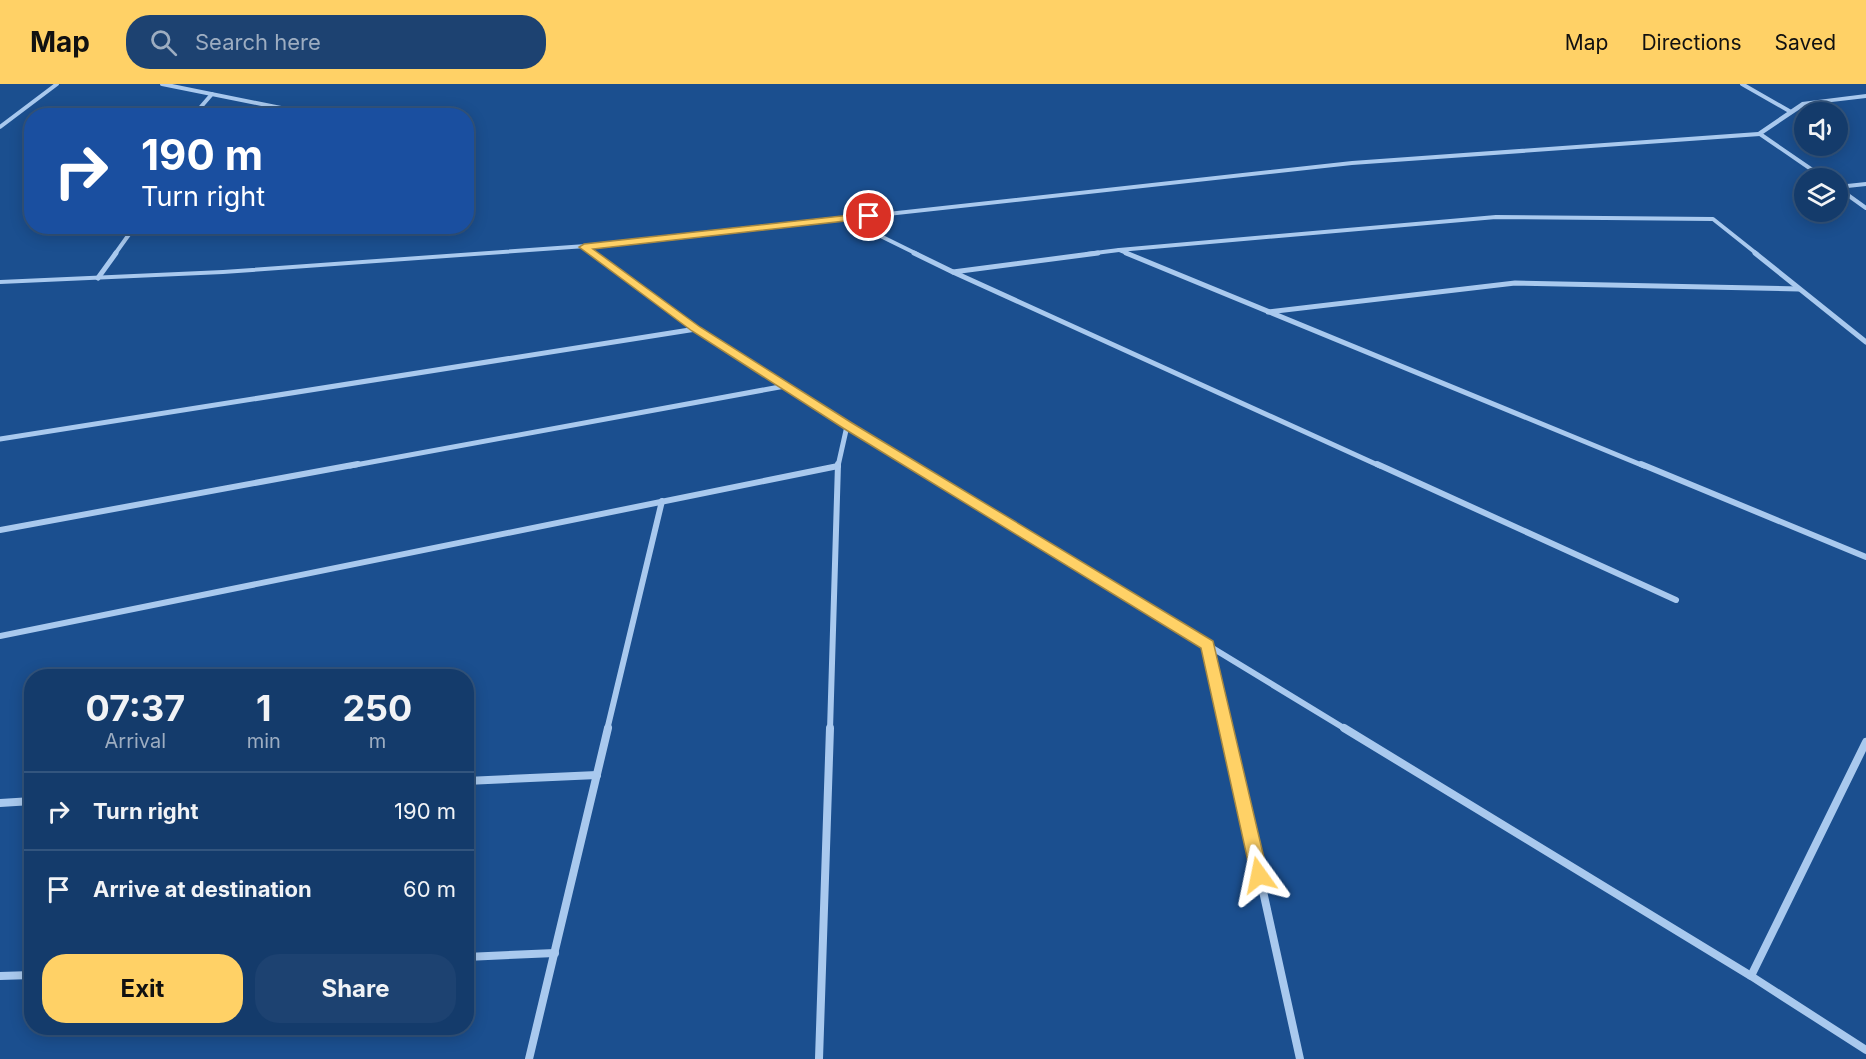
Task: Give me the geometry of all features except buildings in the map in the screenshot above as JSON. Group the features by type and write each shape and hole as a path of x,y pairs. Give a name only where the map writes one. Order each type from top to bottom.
{"street":[{"path":"25,108 57,84"},
{"path":"162,84 281,108"},
{"path":"1742,84 1791,112"},
{"path":"200,108 212,94"},
{"path":"0,282 223,272 584,247 1352,163 1760,134 1804,103 1866,96"},
{"path":"0,127 24,109"},
{"path":"1760,134 1809,168"},
{"path":"1848,186 1866,184"},
{"path":"1848,194 1866,208"},
{"path":"953,272 1119,250 1496,217 1713,219 1866,342"},
{"path":"846,219 953,272 1676,600"},
{"path":"98,278 129,234"},
{"path":"584,247 696,329 848,426 1751,976 1866,1050"},
{"path":"1119,250 1866,557"},
{"path":"1267,312 1515,283 1800,289"},
{"path":"0,439 696,329"},
{"path":"0,530 786,386"},
{"path":"819,1059 838,466 848,426"},
{"path":"0,636 838,466"},
{"path":"529,1059 662,501"},
{"path":"1208,645 1300,1059"},
{"path":"1751,976 1866,742"},
{"path":"474,781 597,775"},
{"path":"0,802 24,801"},
{"path":"474,957 555,953"},
{"path":"0,976 24,975"}],"route":[{"path":"869,216 584,247 696,329 848,426 1208,645 1259,875"}]}
